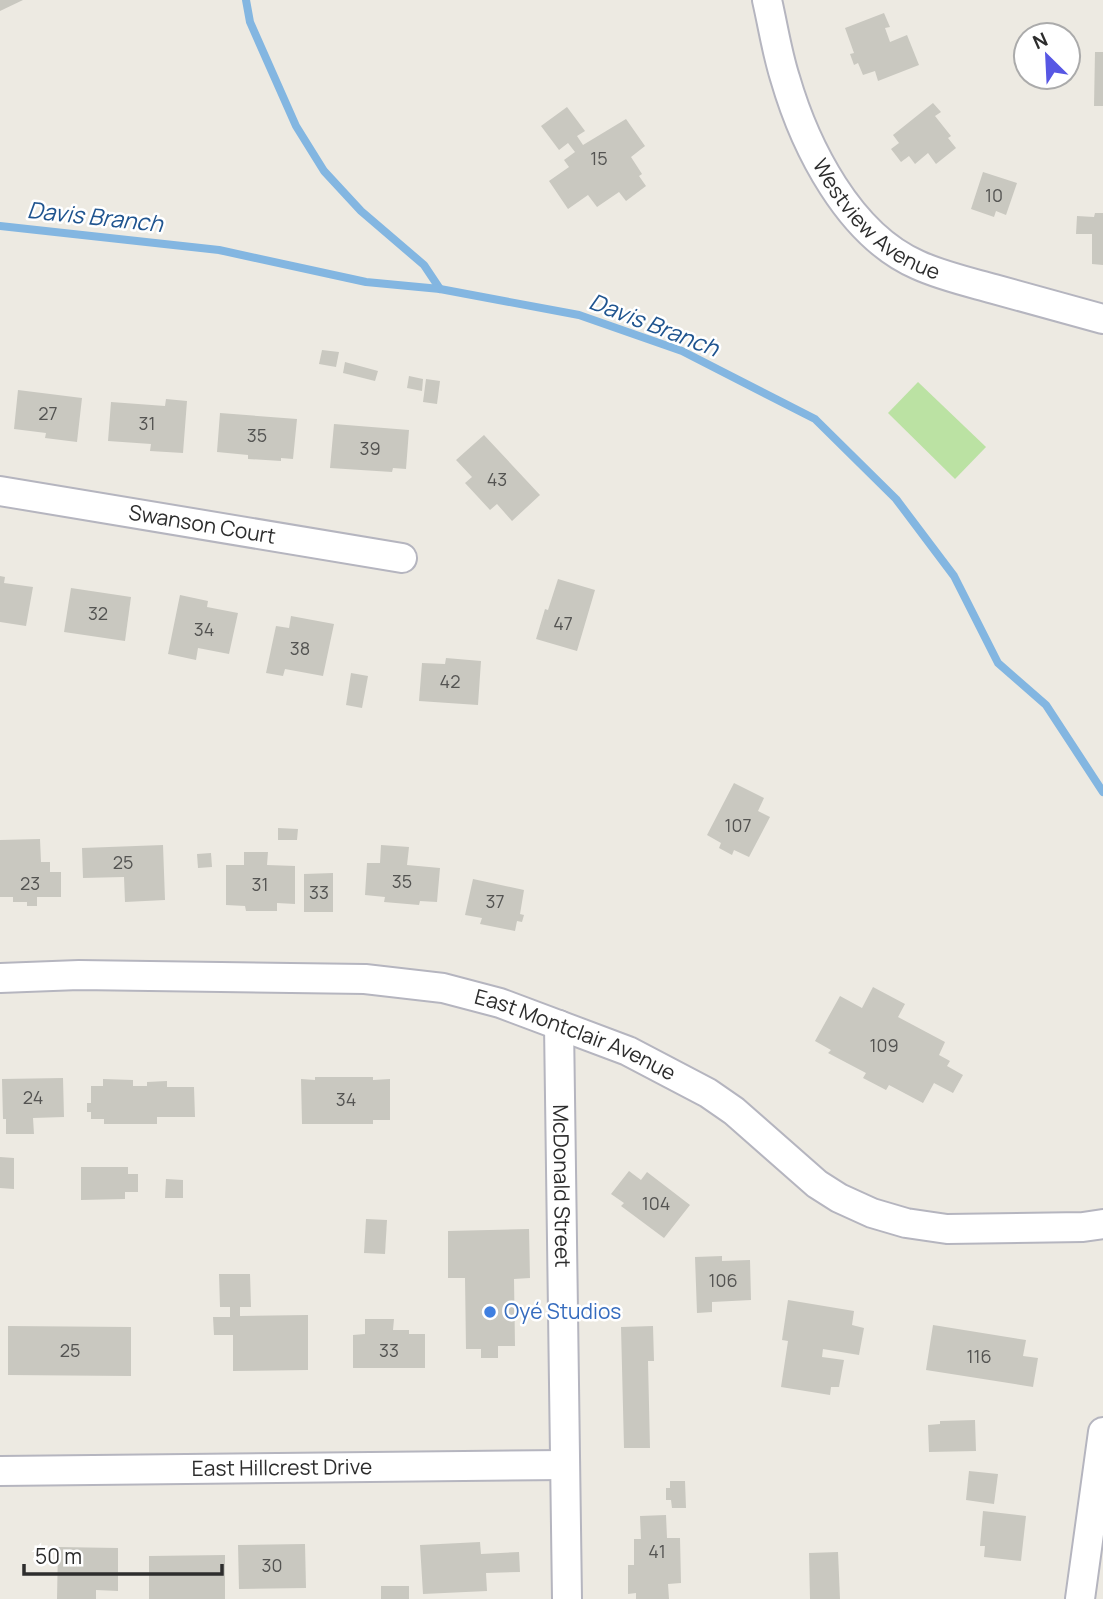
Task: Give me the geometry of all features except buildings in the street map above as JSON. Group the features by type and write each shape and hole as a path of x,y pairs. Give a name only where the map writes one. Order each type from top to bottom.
{"street":[{"name":"Westview Avenue","path":"766,0 785,79 804,129 841,198 860,223 884,244 916,264 953,278 1103,319"},
{"name":"Swanson Court","path":"0,491 402,558"},
{"name":"East Montclair Avenue","path":"0,978 91,975 365,979 443,988 500,1003 628,1051 708,1093 734,1111 817,1184 839,1198 872,1213 906,1223 947,1229 1083,1227 1103,1224"},
{"name":"McDonald Street","path":"559,1026 567,1598"},
{"path":"1080,1599 1103,1432"},
{"name":"East Hillcrest Drive","path":"0,1471 564,1465"}],"green space":[{"path":"918,382 986,447 955,479 888,413"}],"waterway":[{"path":"246,0 250,22 296,126 324,171 361,211 424,265 440,289"},
{"name":"Davis Branch","path":"0,226 219,250 366,282 440,289 579,315 682,351 815,419 896,499 954,576 998,663 1046,705 1103,792"}],"place":[{"name":"Oyé Studios","path":"490,1312"}]}
